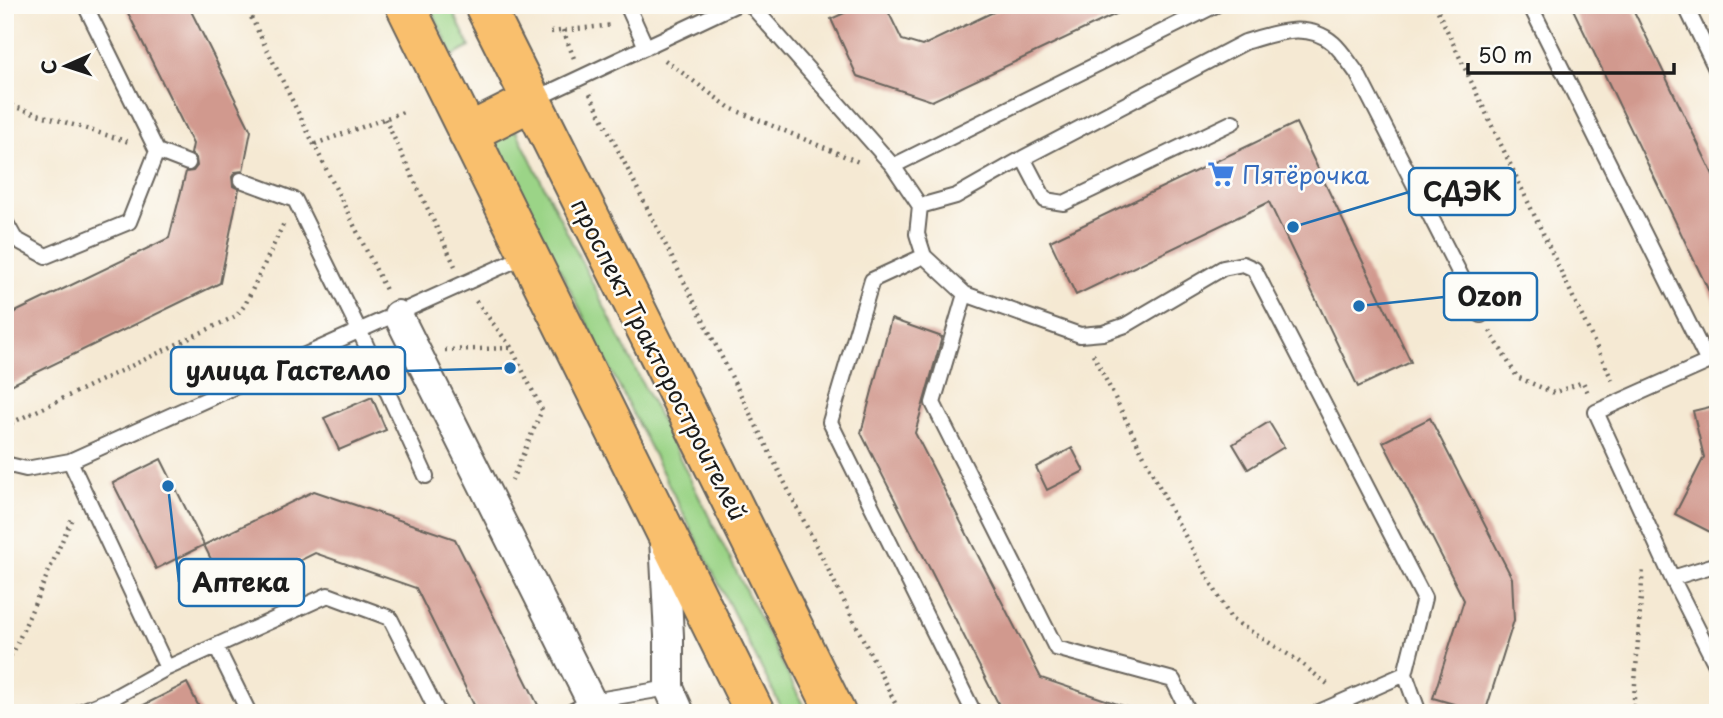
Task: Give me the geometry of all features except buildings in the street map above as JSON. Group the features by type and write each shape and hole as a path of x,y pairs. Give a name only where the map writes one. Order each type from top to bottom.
{"main road":[{"path":"405,5 755,713"},
{"name":"проспект Тракторостроителей","path":"484,5 655,344 836,713"},
{"path":"468,134 532,101"}],"street":[{"path":"398,315 497,513 586,709"},
{"path":"664,532 675,700"}],"lane":[{"path":"85,5 156,151 188,163"},
{"path":"627,5 646,47"},
{"path":"532,101 735,5"},
{"path":"751,5 893,166 920,206 917,234 924,256 965,294 1080,335 1104,333 1126,325 1223,268 1243,264 1254,269 1424,598 1405,674 1419,713"},
{"path":"893,166 1216,5"},
{"path":"1530,5 1713,360 1597,412 1672,578 1718,669"},
{"path":"1685,5 1718,73"},
{"path":"920,206 956,196 1245,42 1282,31 1312,31 1333,43 1357,73 1481,315"},
{"path":"1023,158 1045,200 1064,204 1233,122"},
{"path":"5,221 15,239 46,256 129,222 156,151"},
{"path":"241,180 295,200 360,332 426,476"},
{"path":"5,464 26,469 70,461 528,255"},
{"path":"924,256 872,280 830,422 974,713"},
{"path":"965,294 933,403 1056,648 1173,680 1189,713"},
{"path":"70,461 167,668"},
{"path":"1672,578 1718,564"},
{"path":"77,713 115,706 167,668 328,595 390,618 438,713"},
{"path":"216,646 249,713"},
{"path":"1317,713 1405,674"},
{"path":"586,709 675,700"}],"path":[{"path":"245,5 398,315"},
{"path":"1435,5 1622,400"},
{"path":"551,32 635,22"},
{"path":"563,30 582,78 900,713"},
{"path":"646,47 730,108 860,163 893,166"},
{"path":"5,104 156,151"},
{"path":"315,144 406,111"},
{"path":"385,119 464,285 510,348 542,410 497,513"},
{"path":"5,426 236,316 246,305 295,200"},
{"path":"1481,315 1517,377 1554,393 1583,382 1597,412"},
{"path":"1080,335 1100,365 1172,512 1231,619 1294,658 1348,699"},
{"path":"416,350 510,348"},
{"path":"5,660 13,653 84,491"},
{"path":"1633,713 1646,520"}],"green space":[{"path":"429,5 450,5 470,47 453,56"},
{"path":"516,130 807,713 784,713 495,141"}],"place":[{"name":"Пятёрочка","path":"1221,174"},
{"name":"СДЭК","path":"1293,227"},
{"name":"Ozon","path":"1359,306"},
{"name":"улица Гастелло","path":"510,368"},
{"name":"Аптека","path":"168,486"}]}
